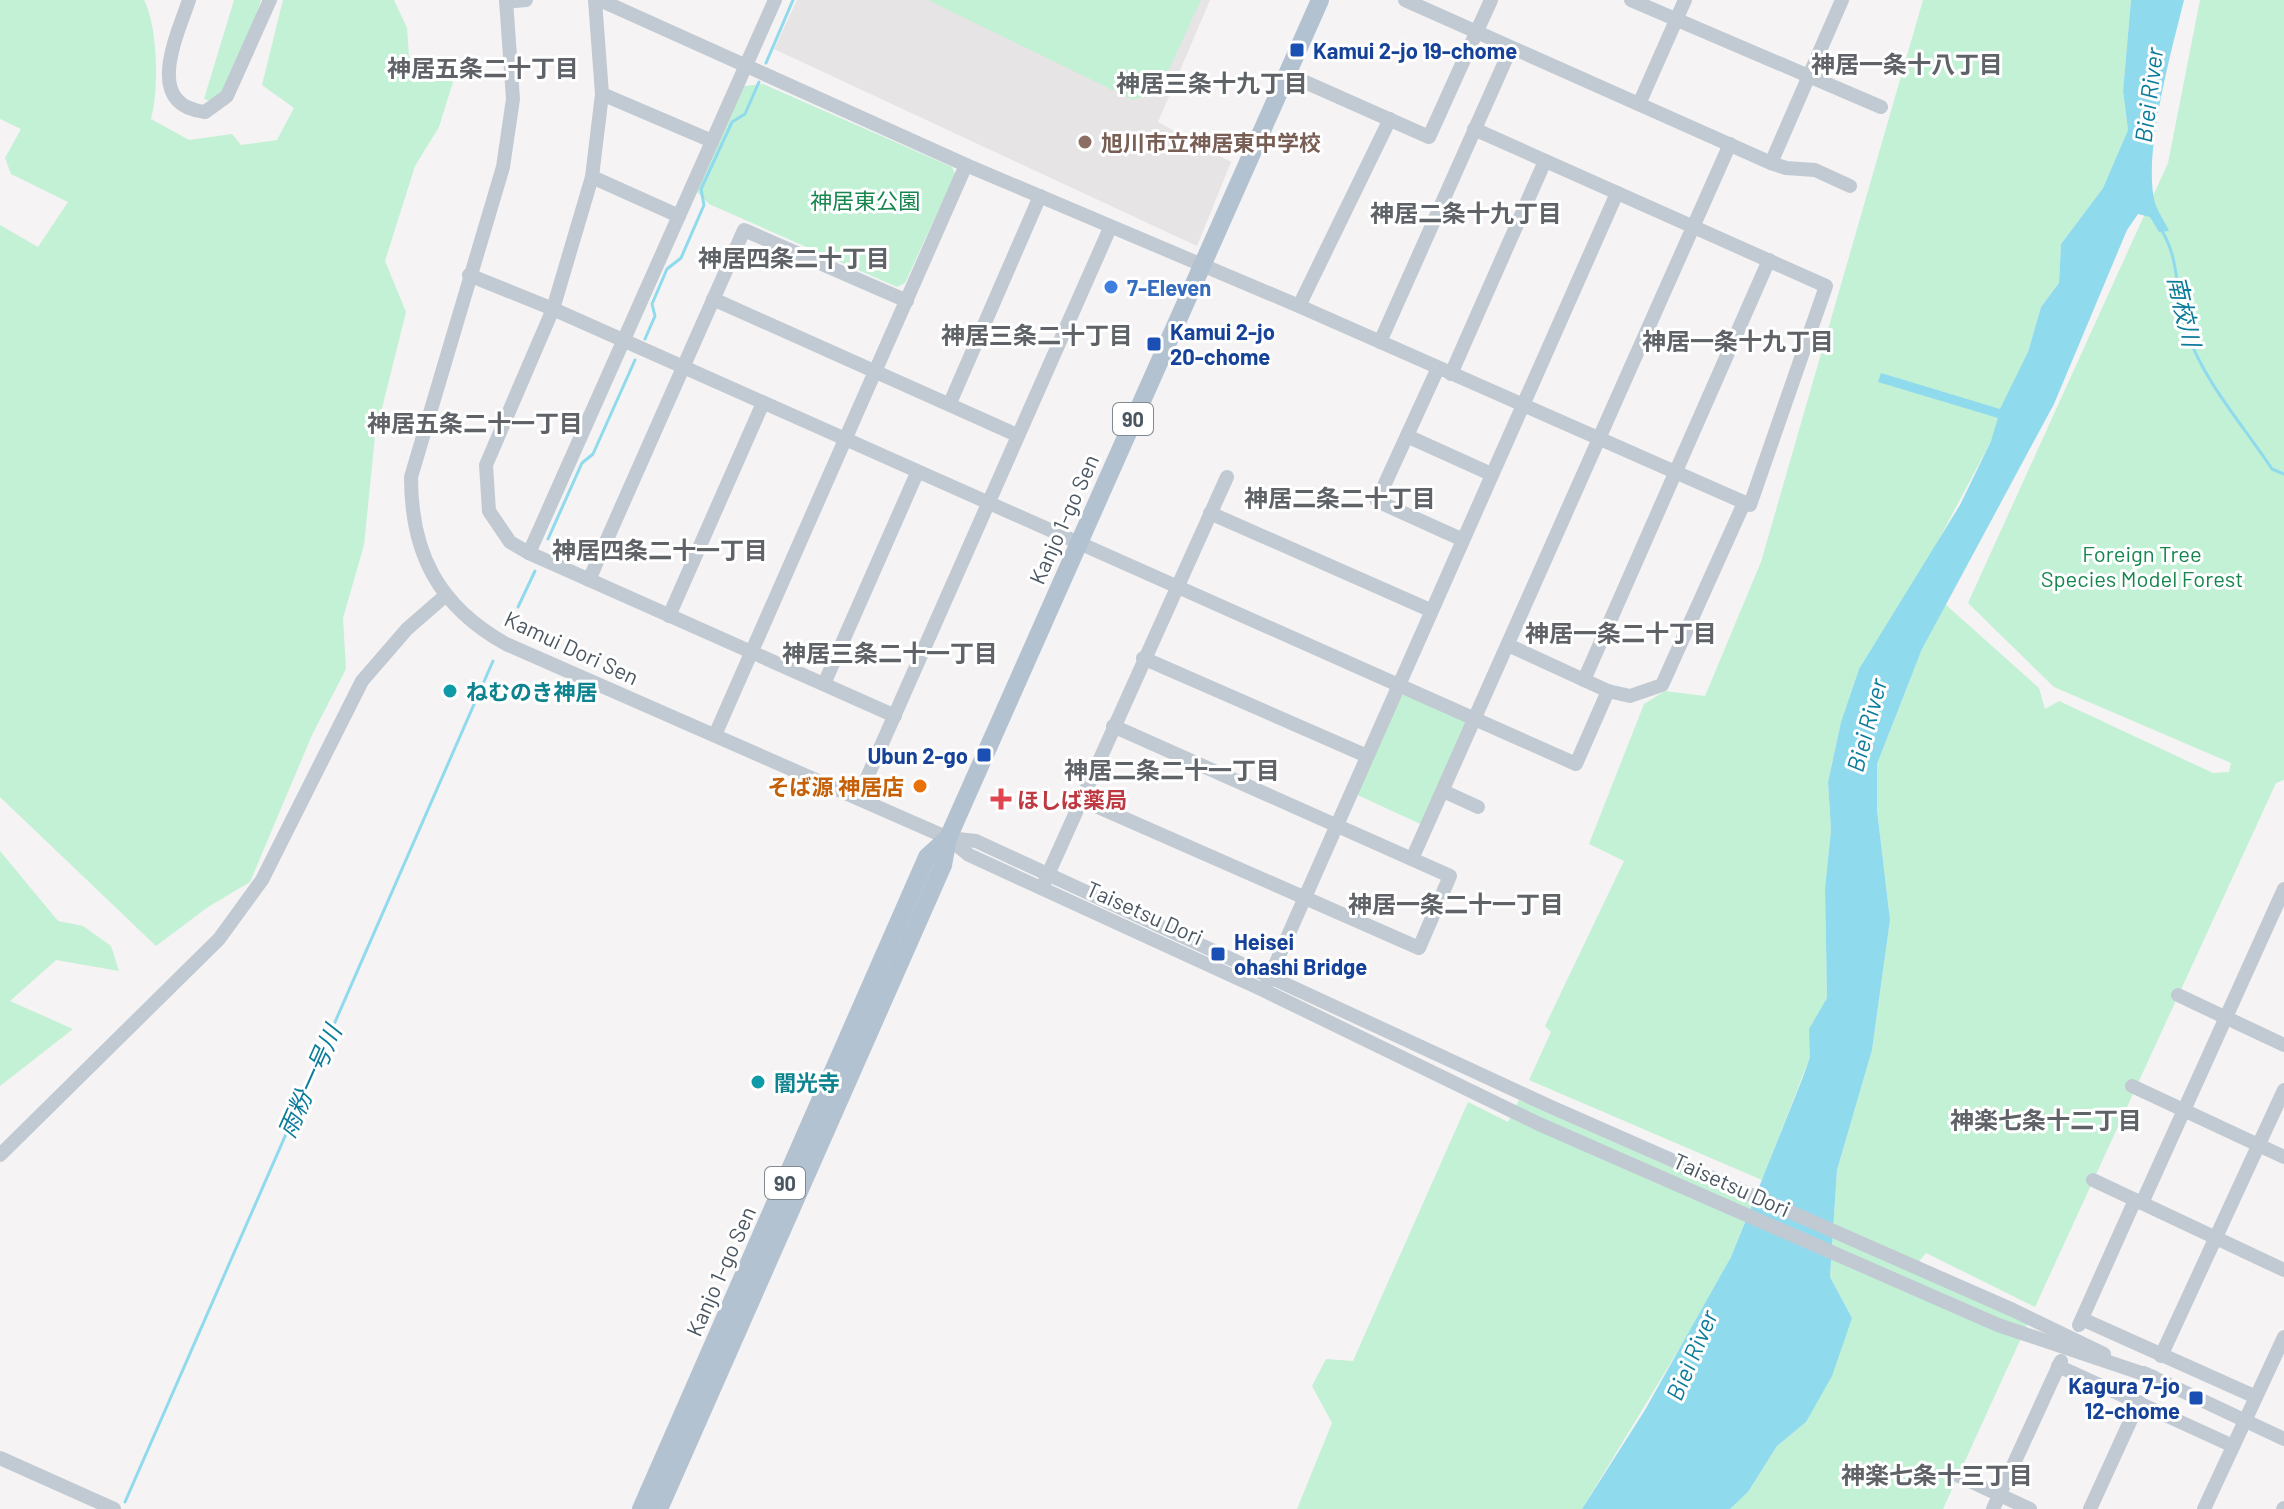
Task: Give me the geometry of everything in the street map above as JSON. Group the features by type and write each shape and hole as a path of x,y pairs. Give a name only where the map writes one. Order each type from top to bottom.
{"main road":[{"name":"Kanjo 1-go Sen","path":"659,1509 871,1033 943,865 948,838 1320,0"},
{"name":"Kanjo 1-go Sen","path":"641,1509 927,857 948,838"}],"street":[{"path":"189,0 167,74 170,90 181,104 205,112 227,96 270,0"},
{"path":"506,1 526,0"},
{"path":"895,716 529,553 510,542 489,511 486,465 553,309 592,177 602,94 598,0 966,165 1299,306 1750,505 1826,286 1474,129"},
{"path":"529,553 775,0"},
{"path":"1405,0 1771,163 1786,168 1815,170 1850,186"},
{"path":"1287,74 1429,137 1491,0"},
{"path":"1631,0 1881,107"},
{"path":"1639,104 1685,0"},
{"path":"1771,163 1841,0"},
{"name":"Kamui Dori Sen","path":"506,1 513,99 503,167 411,477 411,513 417,541 429,572 465,615 506,644 948,838"},
{"path":"1380,342 1511,48"},
{"path":"602,94 712,141"},
{"path":"1299,306 1390,119"},
{"path":"1412,859 1730,144"},
{"path":"1461,539 1377,501 1407,436 1444,371 1545,161"},
{"path":"715,735 966,165"},
{"path":"592,177 679,216"},
{"path":"1267,984 1461,539 1617,193"},
{"path":"950,403 1040,196"},
{"path":"858,798 1110,228"},
{"path":"589,580 744,230 907,301"},
{"path":"1584,680 1769,260"},
{"path":"469,275 553,309 1576,764 1608,691"},
{"path":"713,299 1017,435"},
{"path":"669,616 763,403"},
{"path":"1407,436 1491,474"},
{"path":"824,684 917,473"},
{"path":"1044,882 1227,477"},
{"path":"1508,645 1608,691 1630,696 1662,685 1744,503"},
{"path":"1210,513 1430,610"},
{"path":"0,1155 219,939 262,880 362,681 407,629 446,595"},
{"path":"1143,658 1367,756"},
{"path":"1080,799 1419,948 1450,876 1113,726"},
{"path":"1443,791 1478,807"},
{"name":"Taisetsu Dori","path":"948,838 969,855 1044,882 1267,984 2009,1308 2284,1439"},
{"path":"2256,1397 2080,1322 2184,1110 2284,889"},
{"name":"Taisetsu Dori","path":"1267,984 1539,1124 1998,1325 2153,1377"},
{"path":"2178,995 2284,1045"},
{"path":"2132,1086 2284,1157"},
{"path":"2161,1356 2284,1090"},
{"path":"2093,1180 2284,1270"},
{"path":"2204,1509 2284,1337"},
{"path":"1993,1509 2060,1363 2233,1446"},
{"path":"2090,1509 2139,1402"},
{"path":"0,1458 114,1509"},
{"path":"1959,1476 2030,1509"}],"shaded area":[{"name":"旭川市立神居東中学校","path":"797,0 1210,0 1158,122 1231,162 1197,246 774,49"}],"green space":[{"path":"0,0 144,0 152,26 156,59 151,119 189,140 232,134 241,145 277,140 294,108 262,85 283,0 394,0 407,28 409,57 424,60 453,82 439,127 415,166 385,261 406,312 375,436 364,545 343,618 346,669 312,735 250,882 208,907 156,946 0,797 0,225 38,247 68,202 11,174 5,158 21,129 0,119"},
{"path":"234,0 261,0 227,105 204,99"},
{"path":"928,0 1201,0 1159,91 1133,100"},
{"path":"1923,0 2131,0 2123,91 2128,130 2103,188 2061,244 2059,283 2041,307 2028,352 1991,441 1937,543 1859,669 1841,722 1828,782 1831,830 1825,888 1827,998 1810,1029 1810,1057 1762,1180 1529,1080 1551,1032 1545,1026 1624,861 1589,844 1644,704 1665,691 1705,696 1761,562"},
{"name":"Foreign Tree Species Model Forest","path":"2200,0 2284,0 2284,780 2276,783 2035,1307 1926,1253 1912,1270 2028,1323 1943,1509 1730,1509 1748,1492 1777,1446 1806,1422 1852,1318 1830,1277 1837,1170 1872,1050 1890,920 1877,810 1877,764 1922,649 1945,604 2039,688 2045,709 2059,701 2213,773 2229,772 2231,763 2054,687 1968,603 2168,163"},
{"name":"神居東公園","path":"763,84 952,167 955,174 905,283 897,287 709,204 697,192 744,86"},
{"path":"1398,684 1473,720 1427,827 1351,792"},
{"path":"0,851 58,921 83,926 111,946 119,971 56,960 10,1001 73,1029 0,1086"},
{"path":"1519,1100 1752,1203 1731,1257 1696,1321 1582,1509 1297,1509 1332,1423 1312,1386 1326,1359 1353,1361 1468,1102 1508,1122"}],"water":[{"name":"Biei River","path":"2131,0 2184,0 2160,102 2152,158 2155,203 2169,231 2159,232 2150,217 2138,214 2127,230 2054,404 1922,649 1877,764 1877,810 1890,920 1872,1050 1837,1170 1830,1277 1852,1318 1832,1376 1806,1422 1777,1446 1748,1492 1730,1509 1582,1509 1645,1410 1731,1257 1803,1077 1810,1057 1809,1029 1827,998 1825,888 1831,830 1828,782 1841,722 1859,669 1960,505 1991,441 1998,418 1878,382 1881,373 2000,409 2028,352 2041,307 2059,283 2061,244 2103,188 2128,130 2123,91"}],"waterway":[{"path":"766,63 793,0"},
{"path":"645,339 655,316 652,304 667,269 681,258 704,205 701,189 732,122 745,114 759,82"},
{"name":"南校川","path":"2162,231 2172,255 2183,319 2203,368 2272,469 2284,474"},
{"path":"548,539 582,463 593,454 635,360"},
{"path":"518,607 535,571"},
{"name":"雨粉一号川","path":"125,1502 493,661"}],"place":[{"name":"Kamui 2-jo 19-chome","path":"1297,50"},
{"name":"旭川市立神居東中学校","path":"1085,142"},
{"name":"7-Eleven","path":"1111,287"},
{"name":"Kamui 2-jo 20-chome","path":"1154,344"},
{"name":"ねむのき神居","path":"450,691"},
{"name":"Ubun 2-go","path":"984,755"},
{"name":"そば源 神居店","path":"920,786"},
{"name":"ほしば薬局","path":"1001,799"},
{"name":"Heisei ohashi Bridge","path":"1218,954"},
{"name":"闇光寺","path":"758,1082"},
{"name":"Kagura 7-jo 12-chome","path":"2196,1398"}],"district":[{"name":"神居一条十八丁目","path":"1907,63"},
{"name":"神居五条二十丁目","path":"483,67"},
{"name":"神居三条十九丁目","path":"1212,82"},
{"name":"神居二条十九丁目","path":"1466,212"},
{"name":"神居四条二十丁目","path":"794,257"},
{"name":"神居三条二十丁目","path":"1037,334"},
{"name":"神居一条十九丁目","path":"1738,340"},
{"name":"神居五条二十一丁目","path":"475,422"},
{"name":"神居二条二十丁目","path":"1340,497"},
{"name":"神居四条二十一丁目","path":"660,549"},
{"name":"神居一条二十丁目","path":"1621,632"},
{"name":"神居三条二十一丁目","path":"890,652"},
{"name":"神居二条二十一丁目","path":"1172,769"},
{"name":"神居一条二十一丁目","path":"1456,903"},
{"name":"神楽七条十二丁目","path":"2046,1119"},
{"name":"神楽七条十三丁目","path":"1937,1474"}]}
